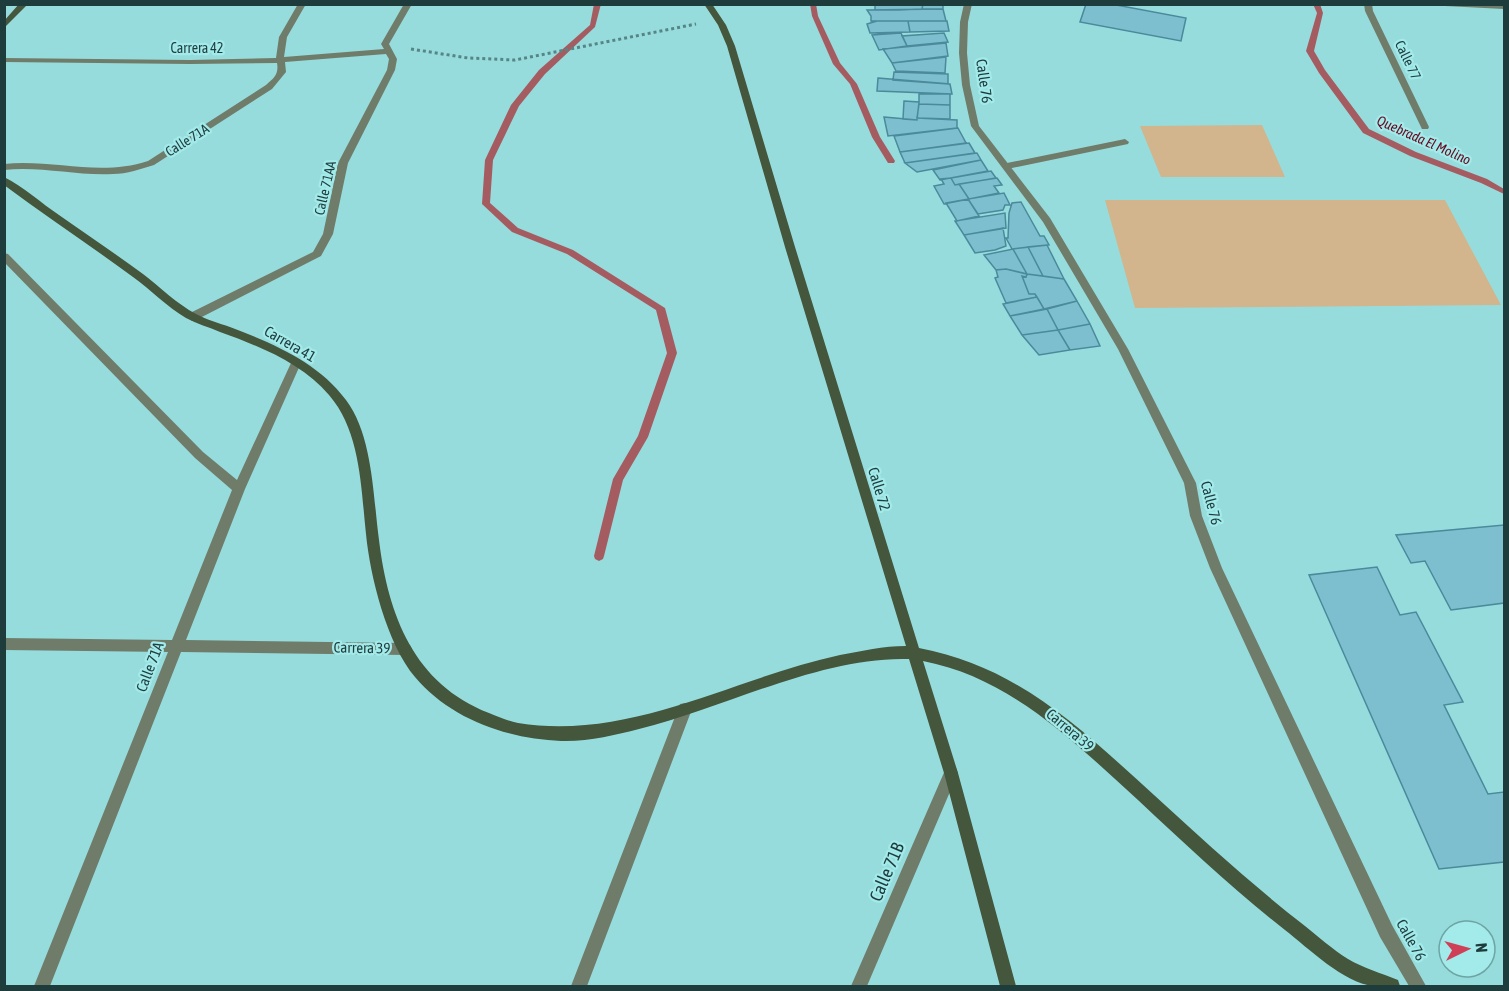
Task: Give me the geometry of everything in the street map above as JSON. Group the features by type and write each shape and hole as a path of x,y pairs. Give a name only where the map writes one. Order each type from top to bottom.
{"main road":[{"path":"4,26 24,4"},
{"name":"Calle 72","path":"708,4 722,25 731,46 951,773 1008,987"},
{"name":"Carrera 41","path":"4,180 192,317 262,344 296,363 327,386 341,401 356,431 368,490 374,555 383,590 405,649"},
{"name":"Carrera 39","path":"405,649 417,669 449,699 467,711 510,727 562,735 591,734 645,722 805,667 876,655 913,653 962,664 1041,706 1079,737 1226,872 1268,907 1346,967 1392,987"}],"street":[{"name":"Calle 71A","path":"4,167 29,164 72,171 120,172 134,170 151,163 281,77 284,69 280,48 302,4"},
{"name":"Calle 71AA","path":"192,317 317,254 328,234 343,163 387,80 393,59 385,44 408,4"},
{"name":"Calle 76","path":"968,4 964,22 963,53 966,85 975,126 1047,220 1123,349 1168,435 1190,483 1196,516 1216,568 1386,931 1418,987"},
{"name":"Calle 77","path":"1368,4 1369,11 1425,127"},
{"path":"1445,4 1504,7"},
{"name":"Carrera 42","path":"4,60 178,62 282,60 389,51"},
{"path":"1007,166 1125,142"},
{"path":"4,256 199,455 238,489"},
{"name":"Calle 71A","path":"42,987 238,489 296,363"},
{"name":"Carrera 39","path":"4,644 405,649"},
{"path":"579,987 685,709"},
{"name":"Calle 71B","path":"859,987 951,773"}],"path":[{"path":"389,51 426,50 498,60 552,55 701,23"}],"shaded area":[{"path":"1262,125 1285,177 1161,177 1140,126"},
{"path":"1105,200 1445,200 1501,305 1135,308"}],"building":[{"path":"875,4 923,4 922,9 875,10"},
{"path":"923,4 943,4 943,9 922,9"},
{"path":"1086,4 1111,4 1186,18 1181,41 1080,22"},
{"path":"943,9 946,21 871,21 867,10"},
{"path":"877,21 908,21 910,32 870,33 867,24"},
{"path":"908,21 947,21 949,31 910,32"},
{"path":"901,33 907,46 879,50 872,35"},
{"path":"944,33 948,42 907,46 902,36"},
{"path":"946,43 948,56 892,63 883,49"},
{"path":"946,57 945,73 896,71 892,63"},
{"path":"894,72 948,74 948,84 893,80"},
{"path":"878,78 950,84 952,94 877,91"},
{"path":"919,94 950,94 950,105 919,104"},
{"path":"904,101 919,102 917,120 903,119"},
{"path":"919,104 950,105 950,119 917,118"},
{"path":"884,117 957,120 957,128 888,136"},
{"path":"958,128 966,143 900,152 894,136"},
{"path":"969,143 975,153 905,163 900,152"},
{"path":"977,153 981,160 917,172 905,163"},
{"path":"981,160 988,171 940,180 933,170"},
{"path":"991,171 996,178 955,185 951,178"},
{"path":"951,178 955,185 959,184 969,199 944,204 934,186 944,184 941,179"},
{"path":"997,178 1002,185 994,186 999,193 969,199 959,184"},
{"path":"1004,193 1010,205 1005,205 1003,210 978,214 968,199"},
{"path":"968,199 979,216 957,221 946,203"},
{"path":"1021,202 1040,236 1044,236 1049,245 1012,249 1006,238 1008,238 1009,213 1012,203"},
{"path":"1005,213 1006,228 964,235 955,221"},
{"path":"1003,228 1006,246 995,250 975,253 964,235"},
{"path":"1047,245 1064,279 1043,276 1028,247"},
{"path":"1028,247 1043,276 1027,274 1013,249"},
{"path":"1013,249 1027,274 1006,269 996,270 984,255"},
{"path":"1006,269 1027,274 1026,277 1022,276 1029,294 1035,294 1037,297 1006,303 995,278 998,277 996,270"},
{"path":"1027,274 1064,279 1077,301 1044,309 1035,294 1029,294 1022,276 1026,277"},
{"path":"1037,297 1044,309 1010,316 1003,304"},
{"path":"1077,301 1090,324 1058,330 1047,309"},
{"path":"1047,309 1058,330 1022,335 1010,316"},
{"path":"1090,324 1100,346 1070,350 1058,330"},
{"path":"1058,330 1070,350 1039,355 1022,335"},
{"path":"1504,525 1504,603 1451,610 1425,561 1411,563 1396,535"},
{"path":"1377,567 1400,615 1416,612 1463,702 1444,705 1488,794 1504,792 1504,862 1439,869 1309,575"}],"waterway":[{"path":"598,4 593,26 542,72 515,105 489,160 486,204 515,230 570,252 660,308 672,353 643,437 618,479 599,556"},
{"path":"813,4 815,16 837,64 853,84 876,137 891,161"},
{"name":"Quebrada El Molino","path":"1316,4 1320,13 1310,51 1366,131 1413,154 1484,181 1504,192"}]}
